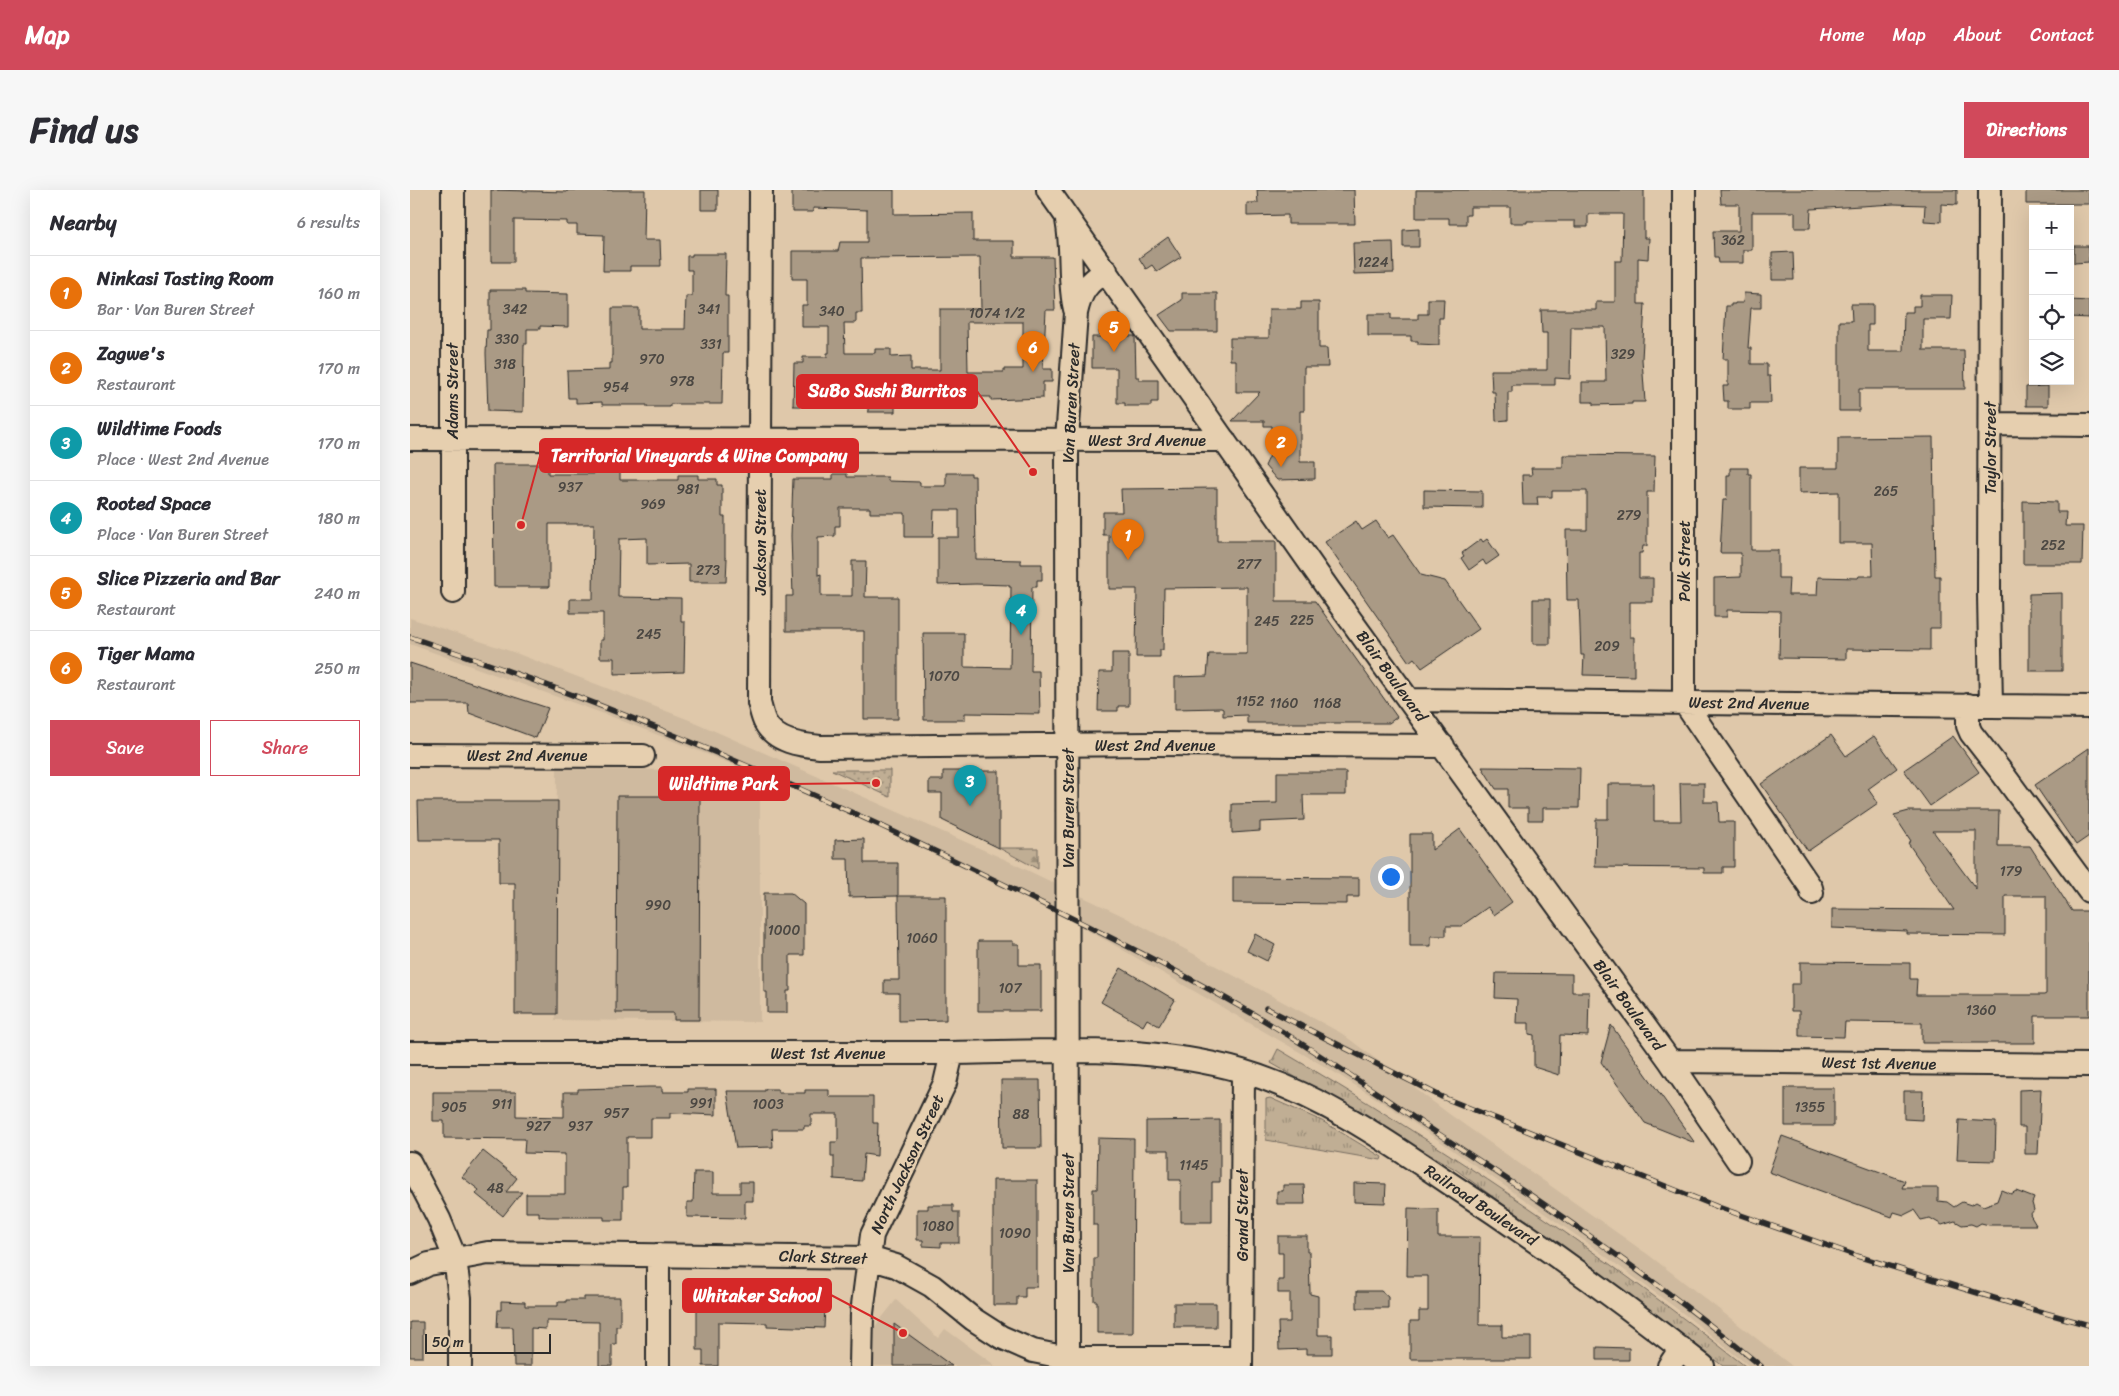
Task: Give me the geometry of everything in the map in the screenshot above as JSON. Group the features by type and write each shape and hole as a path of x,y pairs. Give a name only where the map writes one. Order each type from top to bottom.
{"street":[{"name":"Adams Street","path":"453,190 453,592"},
{"name":"Jackson Street","path":"761,190 759,703 765,723 779,737"},
{"name":"Blair Boulevard","path":"1048,190 1409,700 1670,1061 1738,1161"},
{"name":"Polk Street","path":"1684,190 1684,702"},
{"name":"Taylor Street","path":"1990,190 1989,594 1991,706"},
{"path":"1066,215 1072,261 1072,297 1076,313"},
{"name":"Van Buren Street","path":"1068,1358 1067,440 1076,313 1085,287 1106,270"},
{"path":"1990,424 2089,425"},
{"name":"West 3rd Avenue","path":"410,439 1224,440"},
{"name":"West 2nd Avenue","path":"1409,700 2089,707"},
{"path":"1684,702 1811,888 1812,893"},
{"path":"1968,705 1970,733 2003,774 2089,891"},
{"name":"West 2nd Avenue","path":"779,737 798,745 820,747 1068,745 1444,746"},
{"name":"West 2nd Avenue","path":"410,755 644,756"},
{"name":"West 1st Avenue","path":"410,1054 1128,1053 1190,1059 1243,1072"},
{"name":"North Jackson Street","path":"861,1366 862,1313 872,1235 945,1083 952,1054"},
{"name":"West 1st Avenue","path":"1670,1061 2089,1066"},
{"name":"Railroad Boulevard","path":"1243,1072 1330,1107 1376,1134 1494,1212 1582,1274 1675,1357 1703,1366"},
{"name":"Grand Street","path":"1241,1362 1243,1072"},
{"path":"410,1163 439,1219 455,1258 460,1298 460,1366"},
{"name":"Clark Street","path":"410,1273 429,1264 488,1253 869,1258 896,1266 932,1286 973,1319 1001,1337 1033,1351 1068,1358 1241,1362"},
{"path":"658,1255 658,1366"}],"shaded area":[{"path":"410,618 513,652 692,721 1004,859 1125,917 1341,1033 1452,1116 1650,1256 1792,1366 1749,1366 1684,1314 1586,1242 1393,1109 1329,1069 1109,942 1039,905 855,816 787,786 610,716 410,644"},
{"path":"557,769 695,770 760,794 760,1022 555,1020"},
{"path":"896,1300 938,1338 945,1329 996,1366 873,1366 873,1329"}],"green space":[{"path":"832,770 890,770 890,797"},
{"path":"999,848 1038,848 1038,869"},
{"path":"1278,1049 1399,1122 1517,1199 1632,1280 1745,1366 1723,1366 1455,1169 1271,1063"},
{"path":"1270,1098 1322,1121 1382,1157 1381,1160 1266,1140 1266,1099"}],"building":[{"path":"491,190 567,192 567,190 645,190 644,240 660,240 661,266 630,266 630,271 603,271 604,235 577,234 577,225 567,225 567,221 514,220 514,262 491,262"},
{"path":"701,190 718,190 718,210 701,210"},
{"path":"792,190 894,190 894,214 973,213 973,241 1014,241 1014,257 1053,257 1055,310 1046,310 1043,369 1052,369 1052,382 1043,382 1043,398 991,400 991,397 934,396 934,401 927,401 927,406 895,406 895,412 868,412 868,407 793,406 794,363 803,363 803,357 827,357 827,353 829,353 829,327 802,327 802,305 807,305 807,279 792,279 792,251 838,251 840,242 867,242 867,210 813,208 813,212 792,212","holes":["980,257 981,309 940,309 940,370 911,370 911,356 891,357 891,349 875,349 875,353 845,353 844,323 856,323 856,313 862,313 861,258","967,322 1023,322 1023,369 1004,369 1004,372 968,372"]},
{"path":"1257,190 1354,190 1355,224 1288,224 1288,215 1247,216 1247,203 1258,203"},
{"path":"1416,190 1644,190 1644,238 1649,238 1648,259 1638,258 1638,304 1645,304 1642,359 1645,402 1593,405 1593,402 1582,402 1582,382 1606,382 1605,327 1571,327 1570,379 1555,378 1555,385 1512,385 1512,392 1508,392 1508,420 1496,421 1495,392 1492,392 1491,370 1547,370 1547,333 1542,333 1541,310 1596,310 1596,302 1615,302 1615,261 1622,261 1623,214 1588,214 1588,227 1575,227 1575,221 1510,223 1510,207 1470,207 1470,215 1466,215 1466,224 1449,224 1449,218 1416,218"},
{"path":"1720,190 1957,190 1957,205 1941,204 1941,222 1924,221 1925,205 1894,204 1811,209 1810,228 1795,228 1795,212 1752,212 1752,250 1743,250 1743,263 1719,263 1718,257 1714,257 1713,231 1739,231 1739,204 1721,204"},
{"path":"2026,190 2089,190 2089,204 2026,204"},
{"path":"1419,229 1419,247 1403,247 1403,230"},
{"path":"1168,237 1181,257 1157,272 1152,265 1146,269 1139,258"},
{"path":"1393,242 1394,273 1354,274 1353,243"},
{"path":"2074,246 2089,246 2089,262 2074,263"},
{"path":"1793,252 1794,280 1772,280 1772,253"},
{"path":"692,254 726,254 725,296 728,296 728,353 723,353 722,404 670,404 670,407 647,407 647,405 602,405 602,402 576,403 576,398 568,398 567,371 609,370 609,363 612,363 612,308 639,308 639,329 685,329 686,296 692,296 692,270 687,270 687,256 692,256"},
{"path":"490,290 525,290 525,293 568,294 568,327 540,326 540,329 527,329 527,344 524,344 523,412 488,411 486,353 487,330 490,330"},
{"path":"1182,293 1217,293 1217,331 1171,331 1159,315 1182,300"},
{"path":"1744,293 1761,294 1761,308 1751,308 1748,348 1751,348 1751,364 1767,364 1767,376 1770,376 1771,403 1750,403 1750,409 1728,409 1728,401 1724,401 1723,386 1728,386 1728,359 1723,359 1726,306 1743,303"},
{"path":"1920,295 1952,295 1951,319 1923,319 1923,350 1964,350 1965,389 1859,389 1859,411 1839,411 1839,321 1852,321 1851,304 1873,304 1873,325 1868,325 1868,351 1903,351 1904,312 1913,312 1913,306 1920,306"},
{"path":"1428,299 1444,299 1443,318 1439,318 1439,345 1418,344 1418,341 1411,341 1411,336 1368,336 1368,314 1391,314 1391,319 1418,319 1418,314 1428,314"},
{"path":"2074,300 2089,301 2089,318 2074,317"},
{"path":"1301,302 1319,302 1319,348 1327,348 1328,367 1304,367 1304,411 1300,411 1300,462 1315,462 1315,479 1277,480 1265,466 1272,451 1272,426 1264,426 1264,421 1232,421 1260,392 1236,392 1236,360 1230,360 1230,338 1269,338 1269,309 1301,309"},
{"path":"1099,331 1122,331 1122,336 1135,336 1136,377 1139,377 1139,380 1158,380 1158,402 1151,402 1151,406 1125,406 1125,403 1117,403 1117,368 1092,368 1092,337 1100,337"},
{"path":"2048,386 2048,406 2026,406 2026,387"},
{"path":"1933,437 1935,576 1940,576 1940,628 1930,628 1930,650 1846,649 1846,659 1779,658 1780,611 1727,610 1727,617 1714,617 1714,578 1741,577 1741,553 1720,553 1723,500 1726,500 1727,475 1730,475 1730,468 1748,468 1748,474 1751,474 1751,550 1778,550 1778,578 1789,578 1788,595 1817,595 1818,577 1858,578 1859,576 1873,576 1872,543 1839,543 1839,492 1799,493 1799,468 1838,468 1838,438"},
{"path":"1563,455 1655,456 1654,492 1647,492 1647,546 1643,546 1642,553 1639,553 1639,578 1653,578 1653,602 1630,602 1630,637 1634,637 1634,676 1583,675 1584,655 1581,655 1579,600 1567,600 1566,530 1587,530 1587,491 1552,491 1552,497 1537,497 1538,505 1523,505 1522,475 1532,475 1531,468 1563,468"},
{"path":"594,461 620,461 620,480 678,480 678,475 698,475 698,479 717,479 717,485 722,485 722,517 725,517 725,558 727,558 726,582 689,582 689,564 647,565 647,538 619,539 618,597 681,598 681,622 685,622 684,672 614,674 614,658 600,658 600,640 603,640 603,613 570,613 570,599 593,599 594,524 549,524 549,587 494,587 493,464 548,464 548,474 594,474"},
{"path":"946,473 971,473 971,476 975,476 976,559 1021,560 1021,564 1042,564 1042,580 1037,580 1037,587 1032,587 1031,671 1039,671 1040,714 965,713 965,720 924,720 923,633 964,633 964,667 1010,668 1011,587 1009,585 976,584 938,585 938,537 959,537 959,510 934,510 933,537 905,537 905,513 870,513 870,508 840,508 840,526 835,526 835,536 818,537 818,575 821,574 821,596 852,596 852,561 866,561 865,597 898,597 898,719 864,719 864,631 786,631 786,596 793,596 791,536 793,479 833,479 833,474 847,474 847,477 888,477 888,481 920,482 920,486 946,486"},
{"path":"1217,488 1217,541 1276,541 1276,601 1315,601 1397,717 1389,723 1247,723 1247,715 1223,716 1223,709 1221,708 1175,709 1175,677 1207,676 1209,654 1247,654 1247,587 1164,588 1163,650 1160,650 1160,657 1136,657 1137,589 1109,589 1109,535 1103,535 1103,512 1122,512 1121,489"},
{"path":"1424,490 1482,491 1482,508 1424,507"},
{"path":"2023,501 2057,502 2057,512 2066,512 2065,526 2083,526 2082,564 2023,564"},
{"path":"1356,521 1362,530 1376,521 1388,538 1393,535 1421,575 1445,581 1479,629 1422,668 1414,658 1409,662 1325,542"},
{"path":"1481,539 1483,542 1487,539 1499,556 1486,565 1483,560 1469,570 1461,558 1464,556 1462,553"},
{"path":"2062,593 2062,671 2029,671 2029,594"},
{"path":"1533,599 1550,599 1550,644 1533,644"},
{"path":"1112,653 1129,653 1129,706 1118,706 1118,711 1098,711 1099,672 1112,672"},
{"path":"410,663 548,708 536,738 469,713 468,703 410,703"},
{"path":"1831,735 1846,756 1874,736 1897,768 1868,789 1878,803 1808,851 1761,784"},
{"path":"1953,736 1979,772 1930,806 1904,770"},
{"path":"2089,748 2089,836 2076,845 2035,785"},
{"path":"1482,767 1580,768 1579,808 1543,808 1543,820 1528,820 1528,808 1508,808 1508,789 1496,789"},
{"path":"943,771 999,771 999,848 942,820 942,793 929,793 929,780 943,780"},
{"path":"1277,772 1346,772 1346,795 1303,795 1304,820 1260,822 1260,831 1232,833 1232,804 1277,803"},
{"path":"1680,783 1704,783 1704,802 1718,802 1719,822 1734,822 1734,867 1723,867 1723,873 1704,873 1704,868 1595,867 1596,819 1608,819 1608,784 1654,784 1654,821 1681,821"},
{"path":"617,796 700,796 699,1020 674,1020 674,1013 616,1013"},
{"path":"418,801 558,801 557,1014 515,1014 515,883 499,883 499,840 419,840"},
{"path":"1909,811 1999,811 1998,846 2030,846 2072,911 2089,911 2089,1016 2035,1016 2035,1043 1922,1043 1922,1023 1845,1022 1844,1037 1799,1036 1799,1011 1791,1011 1791,984 1800,984 1800,962 1910,963 1910,979 1917,979 1916,995 2046,994 2046,896 2005,896 2005,935 1907,934 1907,931 1832,928 1832,909 1954,910 1908,843 1911,841 1894,815","holes":["1933,831 1976,831 1976,889"]},
{"path":"1460,829 1512,902 1494,915 1488,907 1461,926 1446,926 1446,936 1431,936 1431,946 1410,946 1410,834 1432,834 1432,850"},
{"path":"864,839 864,863 898,863 898,896 849,897 848,859 835,859 835,840"},
{"path":"1233,877 1359,878 1359,897 1347,897 1347,904 1233,903"},
{"path":"764,893 791,893 804,904 804,955 790,955 790,991 787,991 787,1013 767,1013 767,992 764,992"},
{"path":"898,896 946,896 946,1020 899,1021 899,993 884,993 884,980 899,980"},
{"path":"1255,934 1275,945 1267,961 1247,951"},
{"path":"978,941 1013,941 1013,944 1019,944 1019,965 1041,965 1041,1011 978,1011"},
{"path":"1121,968 1175,1000 1159,1026 1147,1019 1143,1026 1101,1002"},
{"path":"1496,973 1572,974 1572,992 1589,992 1588,1036 1560,1035 1559,1075 1534,1067 1534,1035 1529,1034 1529,1023 1516,1023 1517,999 1495,998"},
{"path":"1611,1025 1695,1143 1645,1123 1601,1062"},
{"path":"1001,1080 1040,1080 1041,1148 1002,1148"},
{"path":"662,1087 662,1092 688,1092 688,1089 716,1089 716,1115 670,1113 670,1118 651,1118 651,1137 627,1137 627,1187 623,1187 623,1220 604,1220 604,1217 547,1217 539,1216 539,1212 526,1212 526,1194 565,1194 565,1154 524,1153 525,1139 444,1138 444,1121 433,1121 433,1092 516,1092 516,1116 564,1117 564,1092 578,1092 578,1089"},
{"path":"1785,1088 1834,1088 1834,1126 1785,1126"},
{"path":"765,1089 778,1089 778,1093 805,1093 805,1090 829,1090 829,1097 873,1097 873,1123 878,1123 877,1156 864,1154 862,1181 834,1179 834,1156 831,1156 831,1142 838,1142 838,1114 811,1114 811,1126 804,1126 804,1129 772,1129 773,1147 736,1148 727,1091 765,1091"},
{"path":"2041,1089 2038,1154 2025,1154 2025,1127 2019,1127 2019,1090"},
{"path":"1904,1091 1923,1091 1922,1120 1904,1119"},
{"path":"1220,1120 1220,1182 1212,1182 1212,1222 1181,1222 1181,1180 1169,1180 1169,1150 1146,1150 1146,1121"},
{"path":"1959,1120 1996,1122 1995,1161 1957,1160"},
{"path":"1782,1136 1905,1181 1902,1188 1938,1188 1938,1201 1947,1202 1954,1207 1962,1202 1971,1205 1976,1202 1983,1206 1997,1201 2001,1190 2011,1194 2016,1191 2034,1198 2032,1203 2034,1210 2030,1215 2036,1225 1989,1225 1981,1223 1976,1226 1971,1224 1962,1225 1955,1221 1942,1225 1930,1218 1921,1220 1914,1210 1904,1215 1894,1212 1892,1217 1769,1172"},
{"path":"1098,1138 1134,1139 1133,1333 1097,1333 1097,1301 1094,1301 1094,1258 1097,1258 1097,1225 1093,1225 1093,1189 1097,1189"},
{"path":"483,1151 517,1178 506,1192 522,1192 503,1216 476,1194 479,1190 462,1177"},
{"path":"694,1172 713,1172 713,1193 740,1193 740,1182 753,1182 753,1201 745,1201 745,1218 687,1217 687,1202 693,1202"},
{"path":"993,1180 1037,1180 1037,1287 1025,1287 1025,1297 1017,1297 1017,1305 993,1305"},
{"path":"1354,1183 1386,1184 1385,1203 1354,1202"},
{"path":"1283,1185 1304,1185 1305,1204 1277,1204 1277,1191 1283,1191"},
{"path":"928,1205 953,1205 953,1212 959,1212 959,1243 941,1243 941,1247 923,1246 923,1240 917,1240 917,1209 928,1209"},
{"path":"1408,1208 1438,1209 1438,1237 1480,1237 1479,1325 1502,1325 1502,1337 1531,1337 1531,1359 1410,1359 1410,1321 1419,1321 1419,1311 1428,1311 1428,1276 1407,1276"},
{"path":"1278,1236 1307,1236 1310,1294 1318,1296 1318,1335 1332,1335 1332,1354 1306,1354 1306,1349 1279,1350 1278,1322 1290,1322 1290,1293 1278,1293 1278,1280 1283,1280 1283,1253 1278,1253"},
{"path":"1357,1291 1381,1291 1388,1297 1388,1308 1357,1308"},
{"path":"697,1296 754,1297 754,1300 816,1299 815,1306 825,1306 824,1328 767,1326 767,1323 718,1322 718,1366 703,1366 703,1350 697,1350"},
{"path":"584,1297 620,1297 620,1326 616,1326 616,1344 612,1344 612,1366 599,1366 599,1322 546,1321 546,1329 531,1328 531,1366 514,1366 513,1327 497,1327 498,1310 501,1310 501,1301 525,1302 525,1306 558,1306 558,1302 584,1300"},
{"path":"1174,1303 1216,1303 1216,1327 1174,1327"},
{"path":"410,1322 423,1322 423,1357 410,1357"},
{"path":"894,1324 912,1337 952,1366 894,1366"},
{"path":"1597,1347 1629,1348 1629,1360 1597,1360"}],"railway":[{"path":"410,637 563,691 789,784 938,852 1202,985 1308,1047 1518,1186 1682,1303 1761,1366"},
{"path":"1266,1008 1442,1097 1718,1207 1857,1256 2089,1325"}],"place":[{"name":"Slice Pizzeria and Bar","path":"1114,352"},
{"name":"Tiger Mama","path":"1033,372"},
{"name":"Zagwe's","path":"1281,467"},
{"name":"SuBo Sushi Burritos","path":"1033,472"},
{"name":"Territorial Vineyards & Wine Company","path":"521,525"},
{"name":"Ninkasi Tasting Room","path":"1128,560"},
{"name":"Rooted Space","path":"1021,635"},
{"name":"Wildtime Park","path":"876,783"},
{"name":"Wildtime Foods","path":"970,806"},
{"name":"Whitaker School","path":"903,1333"}]}
